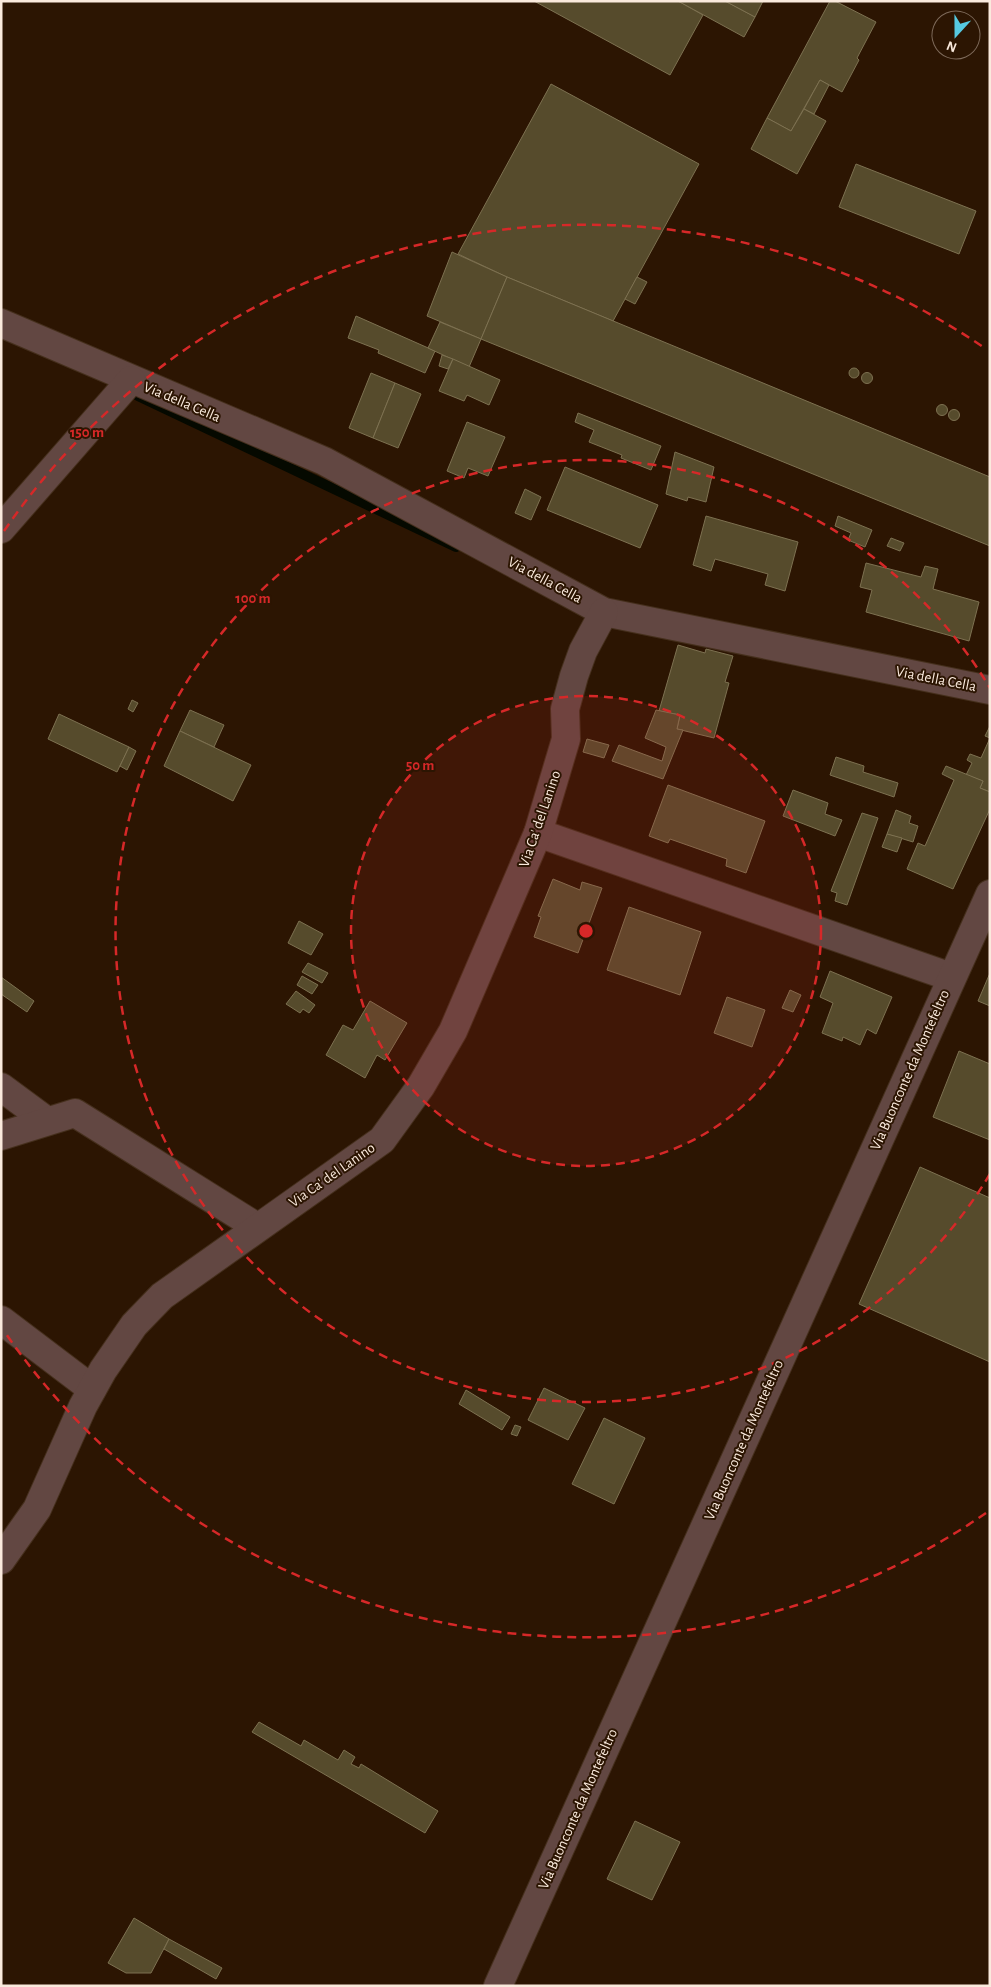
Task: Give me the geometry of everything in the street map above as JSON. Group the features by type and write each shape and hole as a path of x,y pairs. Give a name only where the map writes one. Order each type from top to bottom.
{"street":[{"name":"Via della Cella","path":"1,323 324,461 604,612 990,690"},
{"name":"Via della Cella","path":"1,529 132,380"},
{"name":"Via Ca' del Lanino","path":"1,1560 37,1509 83,1406 103,1370 134,1325 162,1296 382,1140 415,1093 452,1031 538,833 566,739 565,709 574,676 583,651 604,612"},
{"path":"538,833 952,977"},
{"name":"Via Buonconte da Montefeltro","path":"498,1986 990,894"},
{"path":"1,1087 48,1121"},
{"path":"1,1136 75,1113 257,1227"},
{"path":"1,1320 92,1389"}],"building":[{"path":"534,1 678,1 703,15 670,75"},
{"path":"678,1 725,1 755,17 744,37"},
{"path":"725,1 763,1 755,17"},
{"path":"830,1 835,1 876,22 842,92 820,80 791,131 767,118"},
{"path":"820,80 829,85 814,114 804,109"},
{"path":"551,84 699,164 613,321 507,277 458,254"},
{"path":"804,109 826,121 797,174 751,149 767,118 791,131"},
{"path":"856,164 976,211 959,254 839,207"},
{"path":"452,252 507,277 481,339 427,316"},
{"path":"507,277 990,477 990,546 481,339"},
{"path":"637,277 647,282 635,304 625,299"},
{"path":"356,316 435,351 425,373 378,353 379,350 348,338"},
{"path":"440,322 481,339 469,367 428,348"},
{"path":"442,355 453,359 448,369 439,366"},
{"path":"453,359 500,380 489,405 467,395 464,401 439,391"},
{"path":"854,368 859,373 854,378 849,373"},
{"path":"371,373 395,383 373,438 349,428"},
{"path":"865,373 869,373 872,378 871,382 865,383 862,380 862,376"},
{"path":"395,383 421,394 398,448 373,438"},
{"path":"942,404 948,410 942,416 936,410"},
{"path":"954,409 960,415 954,421 948,415"},
{"path":"578,413 661,446 651,470 621,458 622,455 589,442 594,430 575,422"},
{"path":"467,422 505,437 488,476 468,468 464,478 447,471"},
{"path":"675,452 714,467 706,502 688,497 687,501 666,494"},
{"path":"565,467 658,505 640,548 547,510"},
{"path":"525,489 541,497 531,520 515,513"},
{"path":"706,516 798,542 785,591 765,585 768,574 715,559 711,571 693,565"},
{"path":"838,516 872,530 865,547 848,540 851,533 835,526"},
{"path":"891,538 904,543 900,551 887,546"},
{"path":"866,563 921,577 925,566 938,569 933,589 979,602 969,641 866,612 872,590 860,587"},
{"path":"678,645 705,653 706,649 733,656 725,682 729,683 714,738 677,729 680,715 659,711"},
{"path":"132,700 138,703 133,712 128,709"},
{"path":"190,710 224,725 214,747 180,731"},
{"path":"656,710 680,715 677,729 683,730 663,779 612,761 619,745 662,761 666,747 645,738"},
{"path":"59,714 129,747 117,772 48,739"},
{"path":"990,726 990,738 985,736"},
{"path":"180,731 251,765 233,801 164,766"},
{"path":"990,738 990,792 980,788 983,781 966,775 972,763 967,760 970,754 981,758"},
{"path":"587,739 609,745 604,758 583,752"},
{"path":"129,747 136,751 127,770 120,766"},
{"path":"836,757 864,766 863,772 898,783 894,797 830,775"},
{"path":"946,766 983,781 980,788 990,792 990,809 953,889 907,869 918,843 925,846 954,780 942,774"},
{"path":"668,785 765,821 746,873 726,866 727,859 670,839 668,843 649,836"},
{"path":"793,790 828,803 825,814 842,820 835,836 783,816"},
{"path":"896,810 911,816 909,823 918,826 913,842 887,834"},
{"path":"862,813 878,818 847,905 835,901 837,893 831,891"},
{"path":"887,834 902,838 897,852 882,847"},
{"path":"553,879 580,890 582,882 602,888 578,953 534,937 541,917 538,916"},
{"path":"629,907 701,932 680,995 607,970"},
{"path":"299,921 323,934 311,955 288,943"},
{"path":"308,963 328,973 322,983 302,972"},
{"path":"830,971 892,997 876,1034 867,1029 860,1045 843,1037 842,1041 822,1033 833,1003 820,997"},
{"path":"990,973 990,1006 978,1001"},
{"path":"302,976 318,985 312,994 297,985"},
{"path":"1,977 34,1001 27,1012 1,994"},
{"path":"790,990 801,995 793,1012 782,1008"},
{"path":"296,991 315,1005 309,1013 303,1009 300,1013 286,1004"},
{"path":"727,997 765,1010 752,1047 714,1033"},
{"path":"370,1001 407,1023 385,1060 377,1055 365,1078 326,1055 343,1025 353,1030"},
{"path":"959,1051 990,1064 990,1140 933,1117"},
{"path":"920,1167 990,1198 990,1362 859,1304"},
{"path":"544,1388 585,1408 568,1440 528,1420"},
{"path":"466,1390 510,1417 502,1430 459,1404"},
{"path":"604,1418 645,1438 614,1504 572,1484"},
{"path":"515,1425 521,1427 517,1436 511,1434"},
{"path":"259,1722 301,1746 304,1740 338,1760 344,1750 355,1757 351,1764 359,1768 361,1764 438,1811 425,1833 252,1732"},
{"path":"635,1821 680,1842 652,1900 607,1879"},
{"path":"134,1918 169,1939 151,1973 126,1973 108,1963"},
{"path":"169,1939 222,1968 216,1979 164,1949"}],"waterway":[{"path":"138,396 456,547"}]}
